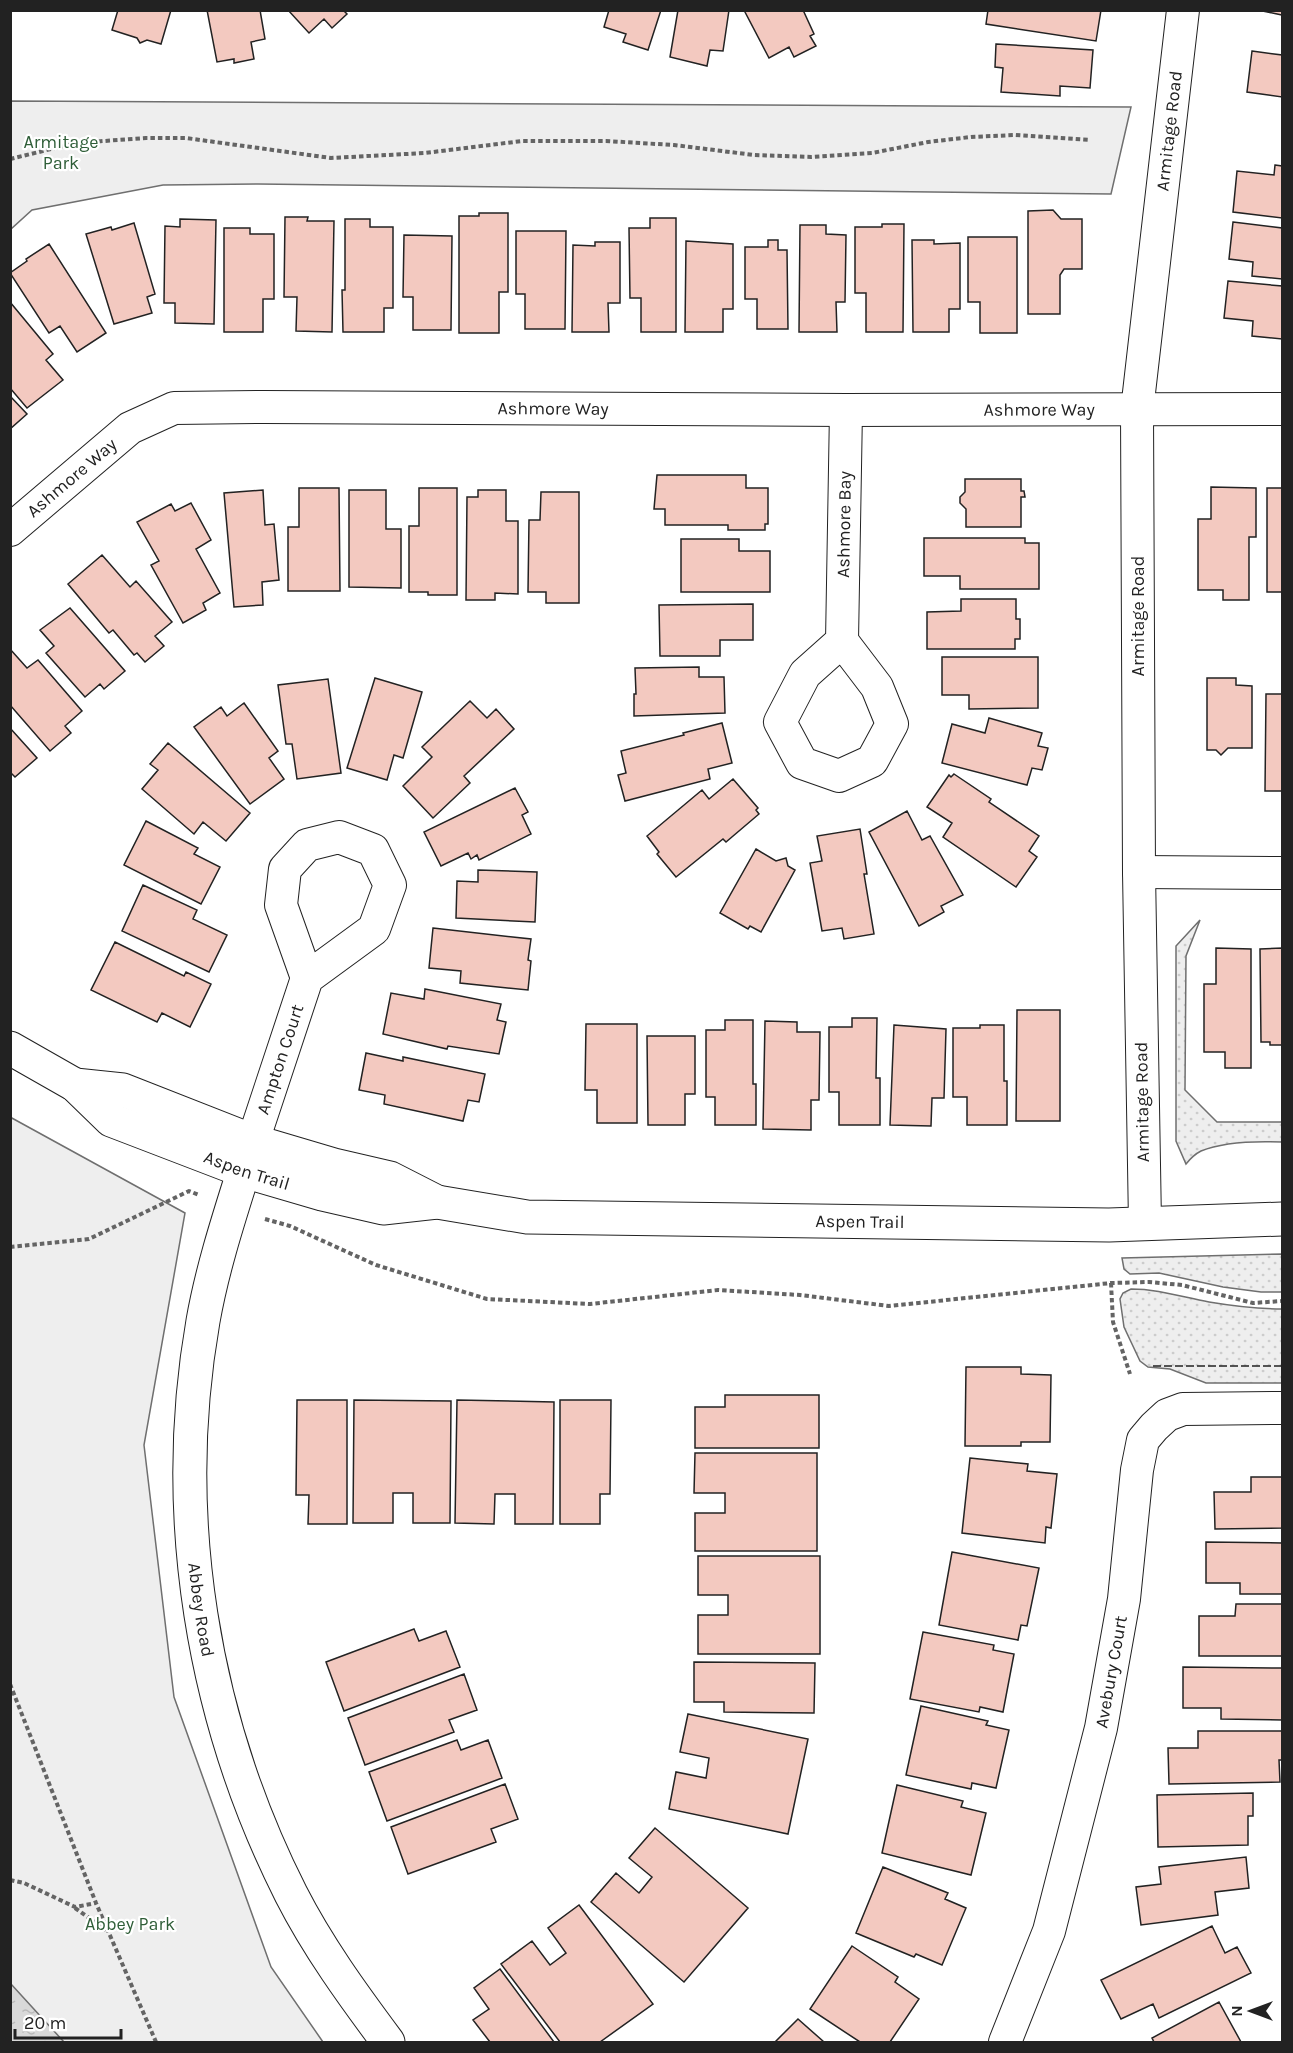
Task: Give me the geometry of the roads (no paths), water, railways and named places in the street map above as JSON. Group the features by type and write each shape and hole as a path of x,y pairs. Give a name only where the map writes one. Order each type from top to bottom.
{"street":[{"name":"Armitage Road","path":"1145,1223 1139,872 1137,410 1183,10"},
{"name":"Ashmore Way","path":"10,530 130,428 174,408 1282,409"},
{"name":"Ashmore Bay","path":"842,641 846,410"},
{"path":"1139,872 1282,873"},
{"name":"Ampton Court","path":"249,1156 307,978"},
{"name":"Aspen Trail","path":"10,1048 75,1085 123,1090 249,1156 334,1165 390,1178 437,1202 527,1218 1109,1225 1282,1219"},
{"name":"Abbey Road","path":"249,1156 222,1239 203,1321 193,1405 190,1500 195,1574 208,1657 228,1739 256,1819 291,1895 334,1968 388,2043"},
{"name":"Avebury Court","path":"1005,2043 1049,1931 1101,1728 1124,1599 1137,1470 1143,1440 1167,1415 1183,1409 1282,1408"}],"water":[{"path":"11,1984 64,2042 11,2042"}],"park label":[{"name":"Armitage Park","path":"61,152"},
{"name":"Abbey Park","path":"130,1924"}]}
